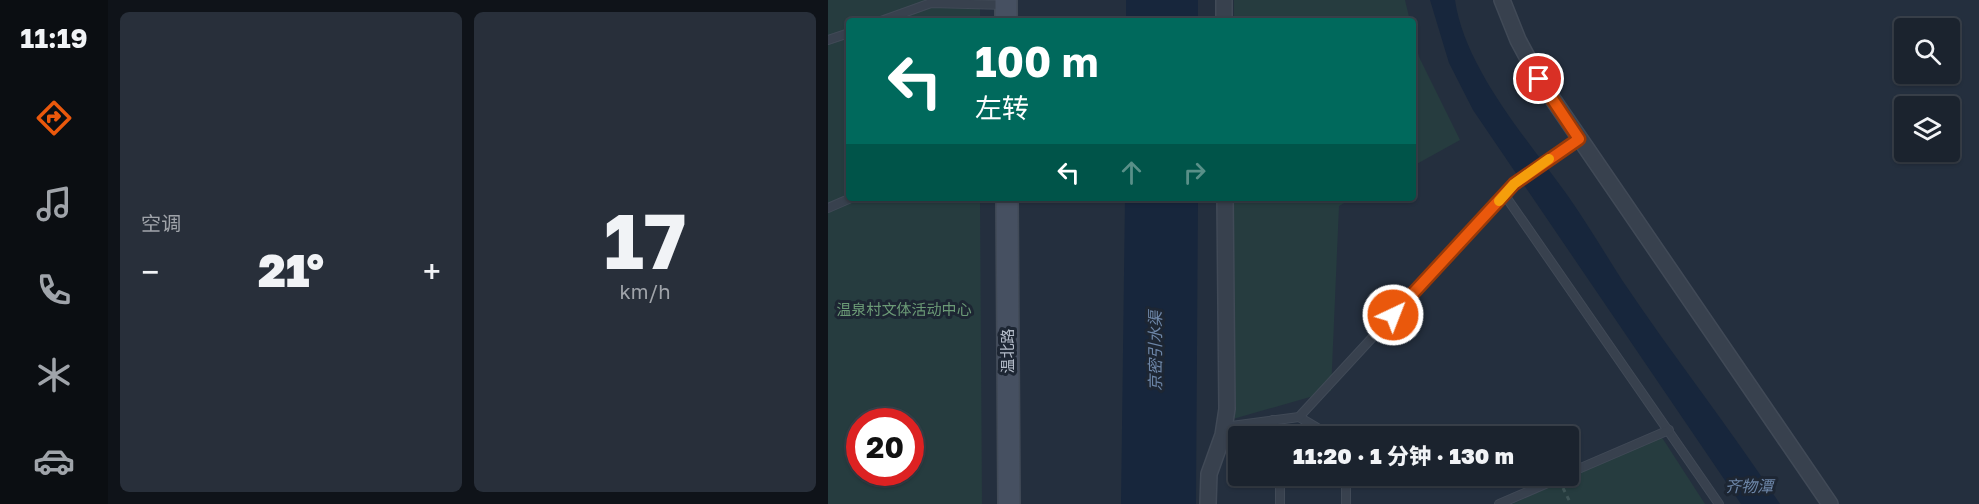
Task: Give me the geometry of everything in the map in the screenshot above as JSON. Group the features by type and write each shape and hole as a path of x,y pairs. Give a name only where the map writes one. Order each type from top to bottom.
{"main road":[{"name":"温北路","path":"1007,201 1009,504"}],"street":[{"path":"1224,0 1224,18"},
{"path":"1502,0 1518,40 1539,79 1830,504"},
{"path":"1208,504 1209,474 1224,427 1227,409 1225,201"}],"lane":[{"path":"889,18 931,3 1006,9"},
{"path":"828,40 846,34"},
{"path":"1299,417 1514,184 1579,139"},
{"path":"1504,194 1719,504"},
{"path":"828,208 846,200"},
{"path":"1224,427 1299,417 1314,426"},
{"path":"1273,420 1274,426"},
{"path":"1579,470 1669,430"},
{"path":"1280,486 1280,504"},
{"path":"1346,486 1346,504"},
{"path":"1499,504 1540,486"}],"path":[{"path":"1564,486 1571,504"}],"green space":[{"name":"温泉村文体活动中心","path":"828,0 980,0 980,18 846,18 846,201 980,201 982,504 828,504"},
{"path":"1234,0 1405,0 1409,18 1234,18"},
{"path":"1416,44 1419,57 1460,140 1416,164"},
{"path":"1234,201 1348,201 1339,206 1331,391 1233,419"},
{"path":"1661,436 1705,504 1512,504 1551,486 1579,486 1579,473"}],"water":[{"path":"1126,0 1198,0 1198,18 1126,18"},
{"name":"齐物潭","path":"1430,0 1455,0 1461,26 1471,52 1500,103 1568,196 1641,308 1780,504 1741,504 1473,110 1449,63"},
{"name":"京密引水渠","path":"1125,201 1198,201 1196,504 1121,504"}],"slow traffic":[{"path":"1499,201 1514,184 1549,159"}],"route":[{"path":"1393,315 1514,184 1579,139 1539,79"}]}
